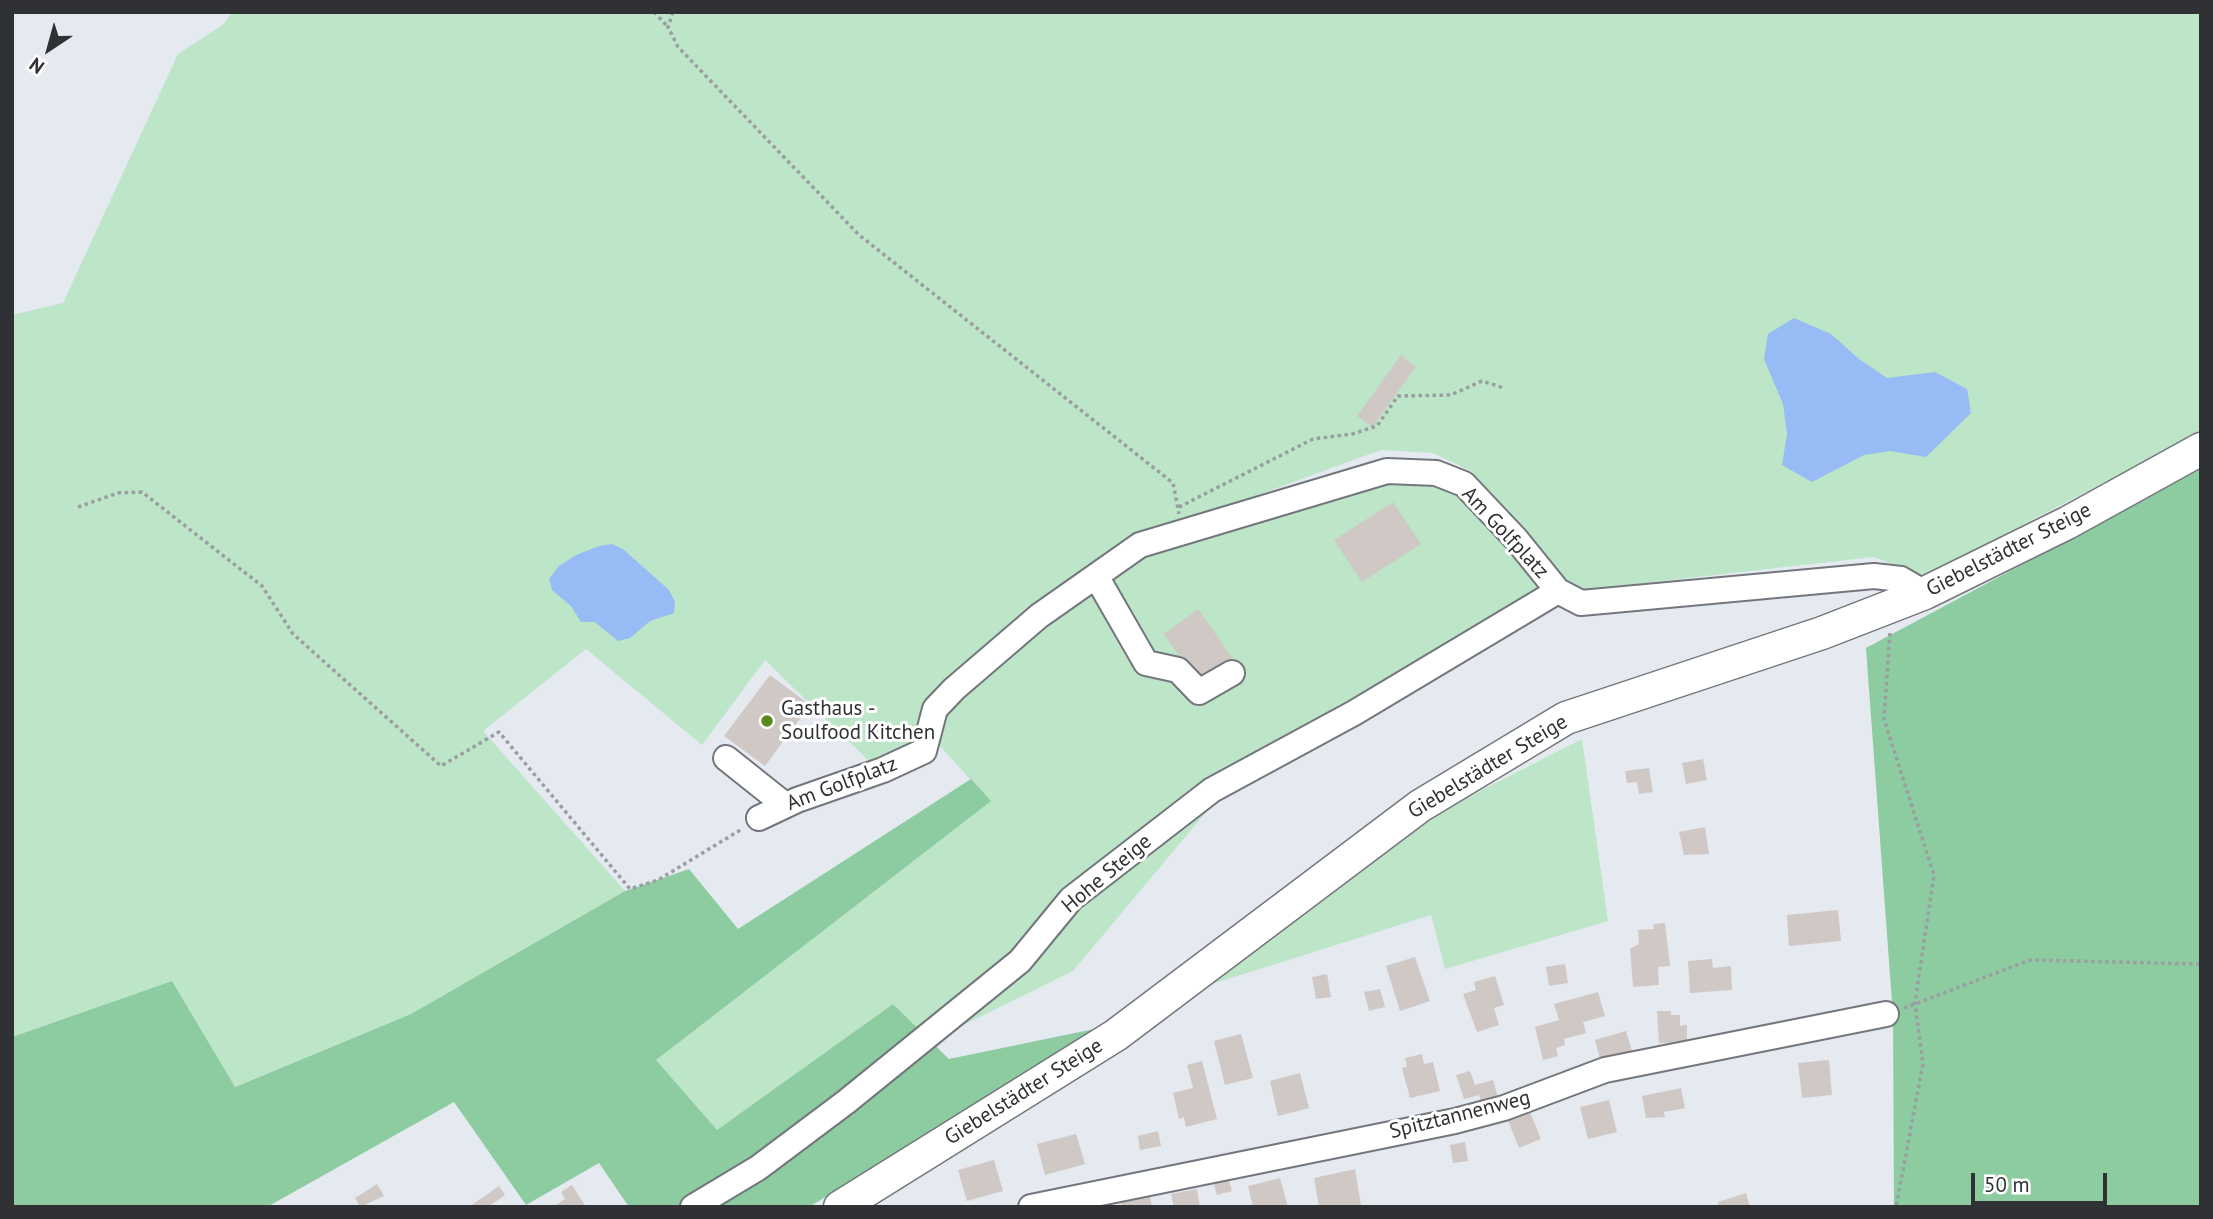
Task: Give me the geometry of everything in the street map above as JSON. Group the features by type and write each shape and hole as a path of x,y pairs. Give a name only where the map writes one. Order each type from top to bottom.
{"main road":[{"name":"Giebelstädter Steige","path":"840,1207 1116,1035 1419,806 1566,718 1822,633 1925,593 2067,523 2201,449"}],"street":[{"name":"Am Golfplatz","path":"759,818 785,805 883,771 924,751 934,709 954,689 1040,616 1140,545 1387,471 1436,473 1464,484 1516,539 1558,591 1581,603 1874,576 1901,579 1925,593"},
{"path":"1096,576 1146,663 1178,670 1199,692 1205,691 1232,673"},
{"name":"Hohe Steige","path":"693,1207 758,1168 846,1102 1020,961 1071,899 1212,790 1354,713 1558,591"},
{"path":"726,758 785,805"},
{"name":"Spitztannenweg","path":"1031,1207 1455,1121 1504,1108 1605,1070 1886,1014"}],"path":[{"path":"654,12 668,27 678,47 859,235 1173,483 1179,507 1176,533"},
{"path":"668,27 673,12"},
{"path":"1179,507 1312,439 1352,434 1377,426 1398,396 1451,395 1482,381 1504,388"},
{"path":"78,507 118,493 142,492 262,586 293,634 441,766 499,732 630,889 658,880 759,818"},
{"path":"1892,606 1884,719 1934,875 1915,1003 1923,1064 1896,1207"},
{"path":"1886,1014 2030,960 2201,964"}],"green space":[{"path":"232,12 2201,12 2201,432 1925,576 1873,557 1583,590 1566,580 1471,471 1433,453 1381,450 1217,510 1391,477 1459,489 1549,588 1205,780 1217,799 1073,971 931,1041 893,1004 716,1131 655,1060 990,801 930,735 874,766 765,660 702,745 586,649 483,731 625,891 411,1014 234,1087 172,981 12,1037 12,315 63,303 178,54 224,24"},
{"path":"2201,469 2201,1207 1894,1207 1893,1016 1866,648"},
{"path":"1582,739 1608,921 1445,969 1431,915 1209,985 1429,817"},
{"path":"971,779 991,801 656,1060 717,1130 893,1004 949,1059 1104,1027 809,1207 629,1207 599,1163 526,1205 454,1102 267,1207 12,1207 12,1037 172,981 235,1087 411,1014 625,891 689,869 738,929"}],"water":[{"path":"1794,318 1831,334 1859,359 1887,378 1935,372 1967,389 1971,413 1926,457 1890,451 1864,455 1812,482 1782,465 1787,434 1783,404 1764,359 1768,334"},
{"path":"612,544 623,549 669,590 675,602 674,613 650,621 630,638 618,641 595,622 581,622 571,606 552,590 549,579 559,566 576,555"}],"building":[{"path":"1401,355 1416,367 1372,427 1357,416"},
{"path":"1393,502 1421,544 1362,582 1334,540"},
{"path":"1198,609 1233,659 1198,684 1164,634"},
{"name":"Gasthaus - Soulfood Kitchen","path":"770,675 810,705 765,766 724,736"},
{"path":"1703,759 1707,780 1686,784 1682,763"},
{"path":"1649,768 1653,792 1639,794 1637,782 1627,783 1625,771"},
{"path":"1705,827 1709,854 1684,855 1679,832"},
{"path":"1838,910 1841,941 1789,946 1787,915"},
{"path":"1665,923 1670,966 1658,967 1659,985 1633,987 1630,949 1639,944 1638,930 1654,929 1653,924"},
{"path":"1415,957 1430,1001 1400,1011 1386,966"},
{"path":"1712,959 1713,968 1731,966 1732,990 1690,993 1688,961"},
{"path":"1565,964 1568,983 1549,986 1546,967"},
{"path":"1327,974 1331,997 1316,999 1312,977"},
{"path":"1495,976 1504,1005 1494,1008 1499,1025 1477,1032 1463,994 1476,990 1474,982"},
{"path":"1380,989 1385,1007 1369,1011 1364,992"},
{"path":"1598,992 1605,1016 1583,1022 1586,1033 1564,1039 1565,1045 1556,1048 1558,1056 1543,1060 1535,1027 1559,1020 1554,1004"},
{"path":"1657,1011 1671,1011 1671,1015 1680,1015 1680,1026 1687,1025 1687,1042 1659,1043"},
{"path":"1626,1031 1634,1057 1602,1066 1595,1040"},
{"path":"1241,1034 1253,1078 1225,1085 1214,1041"},
{"path":"1422,1054 1424,1064 1433,1062 1440,1091 1410,1098 1402,1068 1407,1067 1405,1058"},
{"path":"1829,1060 1832,1095 1802,1098 1798,1063"},
{"path":"1202,1061 1217,1119 1186,1127 1184,1117 1179,1119 1173,1093 1193,1088 1187,1065"},
{"path":"1470,1071 1475,1085 1493,1080 1498,1097 1481,1102 1479,1095 1464,1099 1456,1075"},
{"path":"1300,1073 1309,1108 1278,1116 1270,1081"},
{"path":"1681,1088 1685,1108 1664,1112 1665,1117 1646,1118 1642,1096"},
{"path":"1609,1100 1617,1132 1588,1139 1580,1107"},
{"path":"1529,1110 1541,1139 1519,1148 1507,1118"},
{"path":"1158,1131 1161,1146 1140,1150 1138,1136"},
{"path":"1076,1134 1085,1164 1045,1175 1037,1144"},
{"path":"1465,1142 1468,1161 1453,1163 1450,1145"},
{"path":"994,1160 1003,1191 967,1201 958,1170"},
{"path":"1355,1169 1361,1205 1319,1207 1314,1178"},
{"path":"1227,1174 1232,1191 1217,1195 1212,1178"},
{"path":"1280,1178 1288,1207 1253,1207 1248,1186"},
{"path":"377,1184 384,1196 360,1207 355,1198"},
{"path":"572,1185 586,1207 553,1207 565,1199 561,1192"},
{"path":"499,1186 505,1195 488,1207 469,1207"},
{"path":"1197,1189 1200,1207 1174,1207 1171,1194"},
{"path":"1149,1191 1152,1207 1122,1207 1120,1197"},
{"path":"1746,1193 1750,1207 1719,1207 1718,1202"}],"place":[{"name":"Gasthaus - Soulfood Kitchen","path":"767,721"}]}
